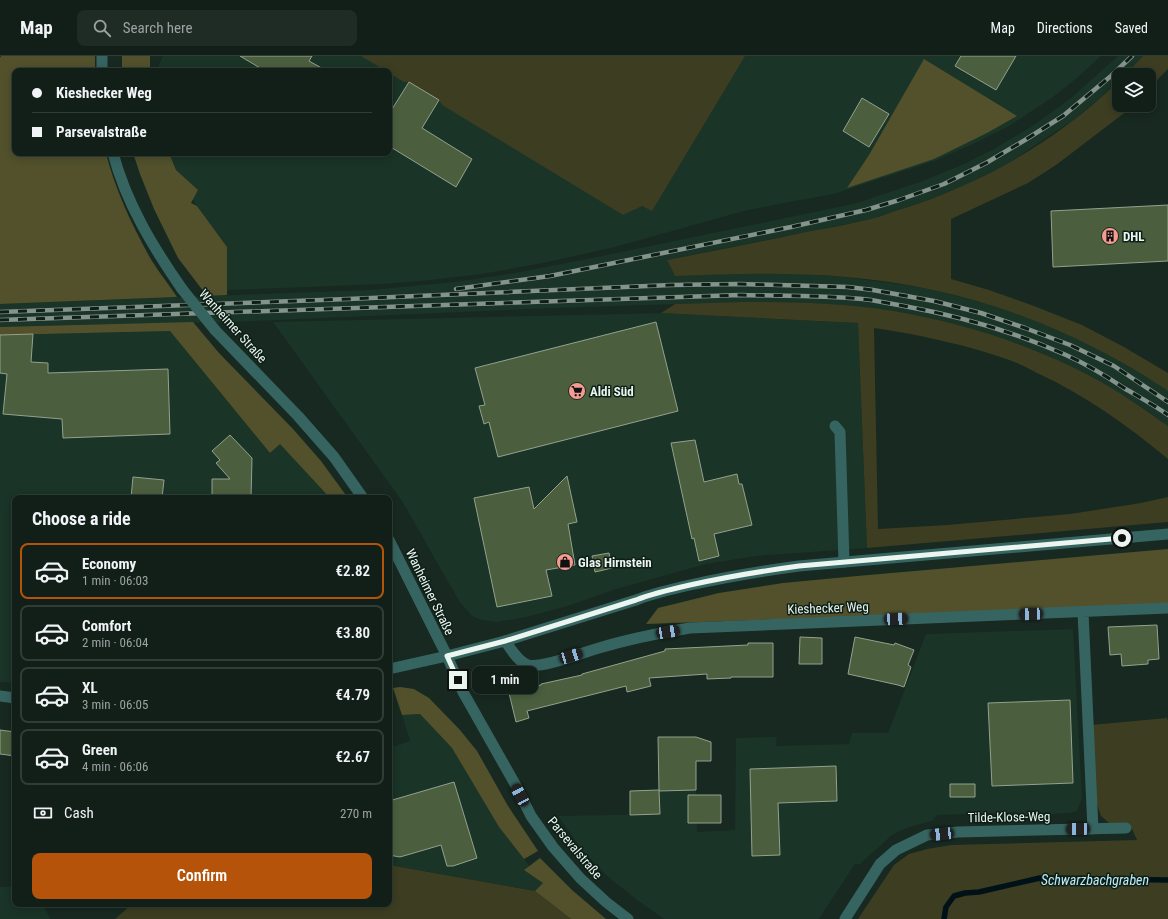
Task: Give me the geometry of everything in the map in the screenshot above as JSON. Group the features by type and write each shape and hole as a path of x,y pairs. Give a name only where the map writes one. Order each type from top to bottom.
{"street":[{"path":"102,56 102,68"},
{"name":"Wanheimer Straße","path":"114,156 123,185 136,214 158,255 182,289 215,330 298,416 334,457 361,495"},
{"path":"835,426 840,432 844,562"},
{"path":"392,668 505,641 651,594 751,573 799,566 1168,534"},
{"name":"Wanheimer Straße","path":"392,546 447,656"},
{"name":"Kieshecker Weg","path":"505,641 520,661 528,665 542,665 656,633 690,628 1168,608"},
{"path":"1083,612 1093,829"},
{"name":"Parsevalstraße","path":"447,656 463,692 531,816 553,847 580,878 606,902 628,919"},
{"path":"0,696 12,698"},
{"name":"Tilde-Klose-Weg","path":"845,919 880,864 896,850 926,836 958,832 1126,828"}],"shaded area":[{"path":"1,56 95,56 95,68 12,68 12,156 107,156 124,206 136,231 152,261 177,297 0,304"},
{"path":"122,56 150,56 150,68 122,68"},
{"path":"163,56 1101,56 1053,97 1009,126 937,160 834,194 744,211 615,247 543,263 482,274 385,284 227,290 227,247 194,202 176,170 170,156 392,156 392,68 157,68"},
{"path":"361,56 745,56 652,211 642,206 623,215 442,105 439,100 409,82 404,82 392,75 392,68 381,68"},
{"path":"1118,56 1143,56 1132,68 1112,68 1112,87 1072,121 1007,164 955,190 872,219 667,260 675,276 722,274 807,274 843,277 934,290 987,304 1029,318 1074,337 1152,380 1168,391 1168,426 1149,412 1094,378 1016,343 965,327 929,318 894,311 843,305 808,303 710,303 232,322 0,327 0,304 369,290 454,282 509,274 582,260 853,204 920,182 964,164 1031,127 1071,98"},
{"path":"1143,56 1168,56 1168,69 1156,81 1156,68 1132,68"},
{"path":"924,59 1017,116 987,133 934,159 847,188 869,155"},
{"path":"1112,87 1112,112 1125,112 1056,165 1028,183 951,219 951,279 989,290 1082,325 1124,347 1168,373 1168,391 1113,358 1055,329 1026,317 964,298 901,284 837,276 805,274 740,274 675,276 667,260 871,219 935,197 992,172 1020,156 1072,122"},
{"path":"134,156 170,156 176,170 198,190 191,203 197,206 227,247 227,295 207,296 178,258 154,209"},
{"path":"781,302 875,308 920,316 972,329 1022,345 1070,366 1113,389 1168,426 1168,459 1137,434 1089,401 1012,361 944,341 874,328 878,529 947,525 1070,514 1141,503 1168,497 1168,522 867,548 858,323 661,313 675,304"},
{"path":"661,313 858,323 867,548 756,556 706,564 613,590 571,605 527,617 497,622 481,620 472,616 459,601 402,501 273,322"},
{"path":"193,322 219,353 293,429 321,461 346,495 327,495 280,444 270,453 170,331 0,335 0,327"},
{"path":"170,331 270,453 280,443 327,495 12,495 12,683 0,682 0,335"},
{"path":"1168,549 1168,605 646,624 658,608 719,593 783,583"},
{"path":"1073,629 1082,799 1077,811 1071,813 1020,816 1017,812 937,815 932,821 909,827 892,835 860,864 855,864 819,919 664,919 606,875 582,850 558,816 659,814 659,791 696,790 697,832 735,830 736,738 777,737 776,746 849,744 852,733 888,733 926,634"},
{"path":"400,687 414,689 429,698 460,730 477,751 508,806 538,851 524,859 499,827 452,748 420,714 402,715 393,688"},
{"path":"420,714 452,748 499,827 543,883 535,891 392,866 392,747 410,741 402,715"},
{"path":"1167,718 1168,919 858,919 894,865 909,854 927,849 952,845 1137,840 1130,825 1109,823 1101,816 1095,798 1091,725"},
{"path":"540,858 572,890 606,919 571,919 535,891 543,883 524,870"},
{"path":"392,866 535,891 571,919 115,919 129,907 392,907"},
{"path":"12,886 12,907 44,907 50,919 0,919 0,887"}],"building":[{"path":"240,56 312,56 309,61 322,68 260,68"},
{"path":"961,56 1016,56 996,90 955,66"},
{"path":"409,82 439,100 422,128 472,159 456,187 392,148 392,109"},
{"path":"862,98 889,114 869,147 843,131"},
{"name":"DHL","path":"1168,205 1168,261 1053,267 1051,211"},
{"name":"Aldi Süd","path":"656,322 678,411 498,457 489,422 484,424 479,406 485,405 475,368"},
{"path":"33,334 31,362 48,363 48,373 168,369 170,434 63,438 62,419 3,414 7,374 0,373 0,335"},
{"path":"230,435 252,458 251,495 212,495 212,479 230,479 216,463 220,460 212,451"},
{"path":"695,440 704,482 737,474 739,484 742,484 752,525 714,534 719,556 699,561 694,538 692,539 671,443"},
{"path":"567,476 577,522 568,524 575,565 546,570 552,596 497,607 474,498 529,487 534,509"},
{"path":"133,477 164,480 162,495 131,495"},
{"path":"609,553 612,568 595,572 592,556"},
{"path":"1157,625 1159,659 1148,660 1148,664 1122,666 1121,654 1110,655 1108,627"},
{"path":"800,637 822,638 822,664 799,664"},
{"path":"855,637 894,645 895,643 914,650 908,665 911,667 904,687 848,674"},
{"path":"748,643 773,643 773,677 731,677 707,679 707,674 649,678 651,686 627,692 626,686 527,711 529,718 516,722 509,693 582,675 665,651 665,649 748,645"},
{"path":"1070,700 1073,783 992,786 988,703"},
{"path":"0,730 12,732 12,756 0,754"},
{"path":"658,737 696,737 711,742 711,761 696,761 696,790 659,791"},
{"path":"836,766 837,801 778,803 780,855 752,856 750,769"},
{"path":"454,782 477,858 453,866 447,866 441,845 400,857 392,856 392,800"},
{"path":"950,784 975,784 975,797 950,797"},
{"path":"659,790 660,814 630,815 630,791"},
{"path":"688,795 721,795 721,823 688,823"}],"waterway":[{"name":"Schwarzbachgraben","path":"944,919 946,907 954,896 965,893 979,892 1040,878 1168,880"}],"railway":[{"path":"456,289 550,276 791,227 866,210 899,200 944,184 986,163 1025,140 1063,116 1111,76 1132,56"},
{"path":"0,312 671,285 740,284 848,287 934,301 981,313 1025,328 1070,345 1114,366 1168,402"},
{"path":"0,320 740,295 855,298 925,310 966,320 1027,339 1088,366 1168,415"}],"place":[{"name":"DHL","path":"1110,236"},
{"name":"Aldi Süd","path":"577,391"},
{"name":"Glas Hirnstein","path":"565,562"}],"route":[{"path":"458,680 447,656 505,641 651,594 710,581 799,566 1122,538"}]}
